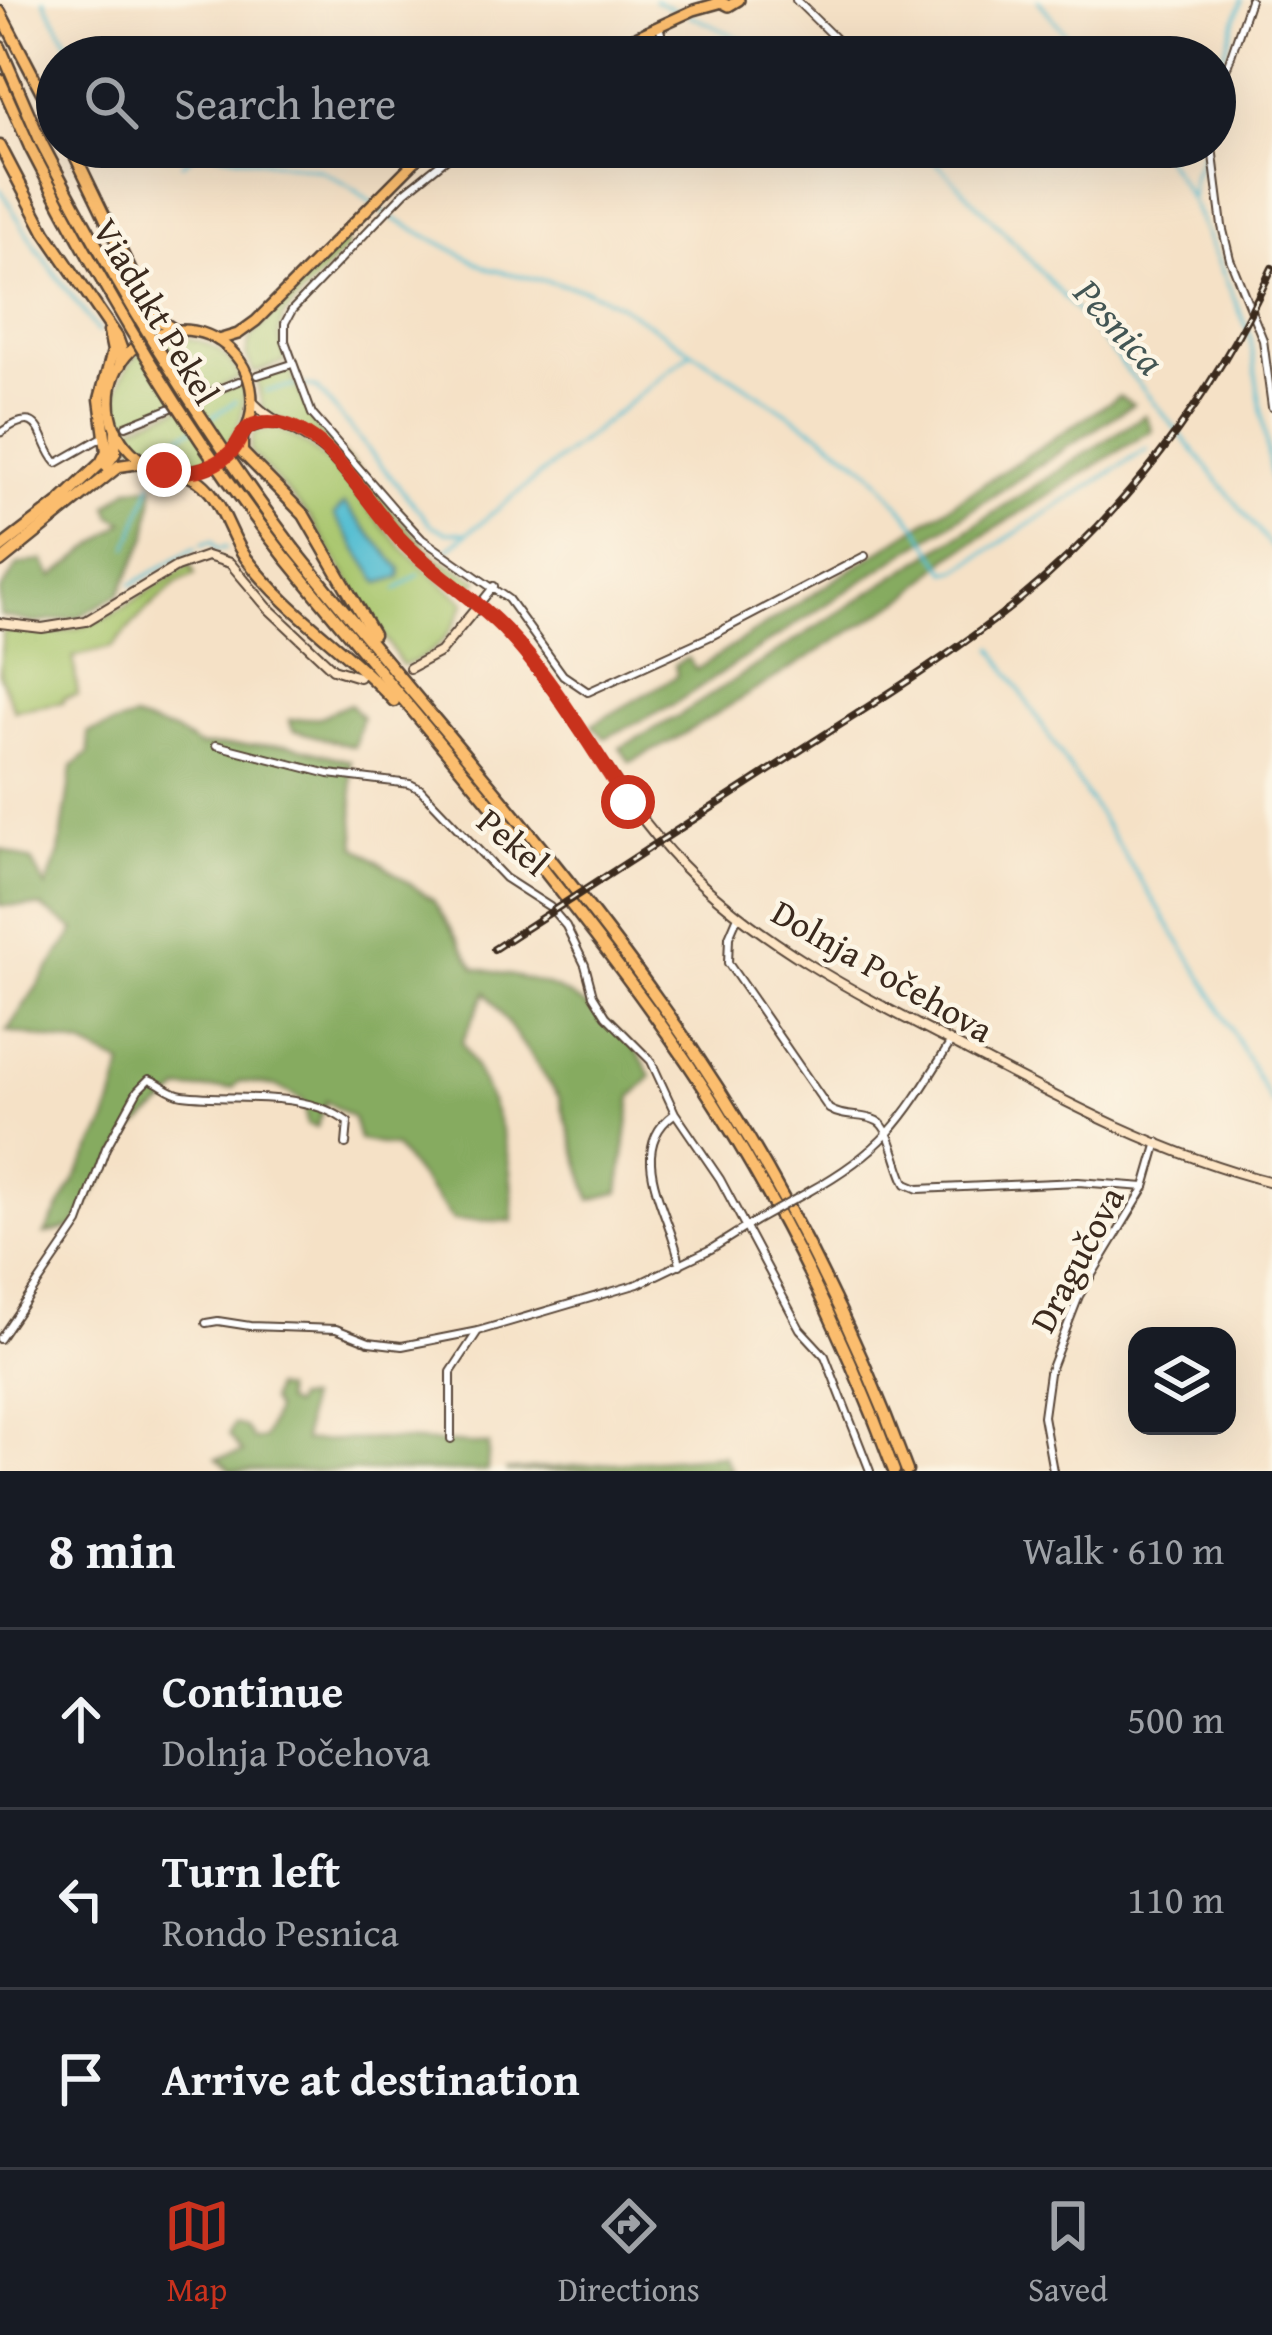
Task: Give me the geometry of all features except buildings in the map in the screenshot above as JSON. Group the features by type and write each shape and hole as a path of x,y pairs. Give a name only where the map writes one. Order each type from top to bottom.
{"highway":[{"path":"0,12 36,81"},
{"path":"0,47 35,144"},
{"path":"0,80 35,144"},
{"path":"0,146 45,232 120,342 120,365"},
{"name":"Viadukt Pekel","path":"47,168 97,273 178,409 290,553"},
{"path":"81,168 152,315 174,330"},
{"path":"62,500 107,451 100,399 112,345 99,313"},
{"path":"0,548 111,460 121,428"},
{"path":"244,433 242,452 304,515 405,672 591,909 704,1066 783,1196 855,1342 907,1471"},
{"path":"0,562 119,466 146,462"},
{"path":"180,472 207,485 245,556 275,592 412,722 428,731"},
{"path":"290,553 405,672"},
{"path":"290,553 569,903 692,1070 803,1263 859,1382 894,1471"}],"main road":[{"path":"694,10 706,0"},
{"path":"639,36 694,10 718,2 729,6 739,0"},
{"path":"218,340 256,321 407,168"},
{"path":"240,361 202,332 174,330 147,339 120,365 110,401 128,449 146,462 180,472 228,455 244,433 252,401 240,347 256,321"},
{"name":"Dolnja Počehova","path":"252,401 327,453 397,536 505,629 554,689 628,802 664,845 738,916 792,955 1086,1112 1272,1182"},
{"path":"244,433 265,423 285,424"},
{"path":"0,623 42,628 86,621 176,567 207,556 230,563 268,608 334,669 359,676"},
{"path":"405,672 440,652 478,606"}],"street":[{"path":"796,0 833,36"},
{"path":"1236,41 1250,0"},
{"path":"662,26 662,36"},
{"path":"435,168 390,206 288,315 284,332 292,364 313,414 395,511 439,552 494,586 572,683 586,692 596,691 865,556"},
{"path":"1215,168 1230,259 1263,340 1272,407"},
{"path":"342,232 354,244"},
{"path":"258,375 292,364"},
{"path":"121,428 238,381"},
{"path":"0,433 17,422 34,424 43,432 56,463 100,438"},
{"path":"478,606 494,586"},
{"name":"Pekel","path":"216,745 329,774 410,784 506,878 550,907 585,964 593,995 606,1016 645,1052 675,1113 720,1179 800,1329 825,1356 870,1471"},
{"path":"738,916 729,937 728,963 829,1109 845,1117 877,1120 889,1136 902,1178 918,1189 1078,1182 1145,1187"},
{"path":"206,1323 336,1329 369,1342 402,1346 478,1331 638,1284 850,1169 889,1136 950,1042"},
{"path":"0,1339 79,1223 106,1148 137,1090 149,1079 181,1094 269,1097 321,1109 348,1122 346,1144"},
{"path":"675,1113 661,1123 651,1168 680,1265"},
{"name":"Dragučova","path":"1053,1471 1043,1416 1049,1373 1079,1296 1145,1187 1157,1142"},
{"path":"452,1439 451,1372 478,1331"}],"green space":[{"path":"341,240 346,248 283,317 279,334 286,361 254,373 246,355 250,339"},
{"path":"183,337 218,350 241,378 121,425 118,392 129,365 152,346"},
{"path":"290,371 317,429 437,558 478,580 471,591 401,534 323,444 263,410 256,379"},
{"path":"243,383 243,410 235,432 203,460 182,465 161,462 140,450 123,430"},
{"path":"1119,396 1133,404 674,704 605,738 592,725 677,676 675,665 688,658 696,670"},
{"path":"1145,415 1152,430 948,558 910,595 672,741 630,762 620,748 680,715"},
{"path":"274,427 321,457 402,547 465,602 455,624 433,650 402,665 310,518 250,451 253,433"},
{"path":"154,486 147,537 119,594 78,617 36,623 0,616 0,592 18,565 43,560 53,577 124,522 112,516 108,506 130,488"},
{"path":"190,564 195,574 178,582 146,610 112,647 73,657 78,695 14,710 0,675 3,631 54,633 79,628 129,604"},
{"path":"350,704 362,717 354,747 293,730 289,720 320,717"},
{"path":"133,719 174,731 199,746 289,745 350,761 356,846 433,900 475,968 563,992 611,1026 643,1062 651,1077 632,1097 619,1192 591,1200 559,1097 486,992 462,1042 501,1128 513,1221 453,1220 395,1147 359,1140 353,1118 326,1101 317,1127 307,1125 304,1101 276,1086 240,1081 233,1088 181,1090 133,1130 73,1227 45,1234 107,1121 123,1065 82,1045 7,1031 75,930 41,907 0,905 0,849 32,861 46,887 59,853 72,767 89,753 88,733"},
{"path":"273,1388 283,1390 284,1402 292,1406 295,1399 307,1399 304,1441 379,1439 489,1445 487,1471 231,1471 217,1458 243,1453 229,1435 234,1424 245,1427 253,1439 264,1439 275,1410 270,1401"},
{"path":"723,1455 732,1471 505,1471"}],"water":[{"path":"344,504 401,569 400,577 379,583 334,515"}],"waterway":[{"path":"44,0 64,36"},
{"name":"Pesnica","path":"654,0 680,12"},
{"path":"1038,0 1068,36"},
{"path":"1230,36 1242,0"},
{"name":"Pesnica","path":"689,15 735,36"},
{"path":"307,168 351,187 387,215 489,269 583,289 618,304 870,470 917,526 947,572 958,570 1147,449"},
{"name":"Pesnica","path":"941,168 1059,292 1272,548"},
{"path":"1171,168 1191,200 1250,335 1272,483"},
{"path":"1191,197 1197,168"},
{"path":"0,189 98,332"},
{"path":"447,550 692,352"},
{"path":"305,385 317,388 430,524 445,532 464,533"},
{"path":"266,391 295,386"},
{"path":"209,419 236,401"},
{"path":"163,454 181,435 201,424"},
{"path":"128,548 152,482"},
{"path":"202,544 212,541 217,549 226,548"},
{"path":"131,585 196,547"},
{"path":"396,590 419,574"},
{"path":"993,648 1207,985 1272,1104"}],"railway":[{"path":"494,949 932,665 1053,571 1162,452 1222,363 1272,268"}],"route":[{"path":"164,470 195,471 213,464 228,455 254,425 285,424 313,442 414,553 505,629 565,704 628,802"}]}
